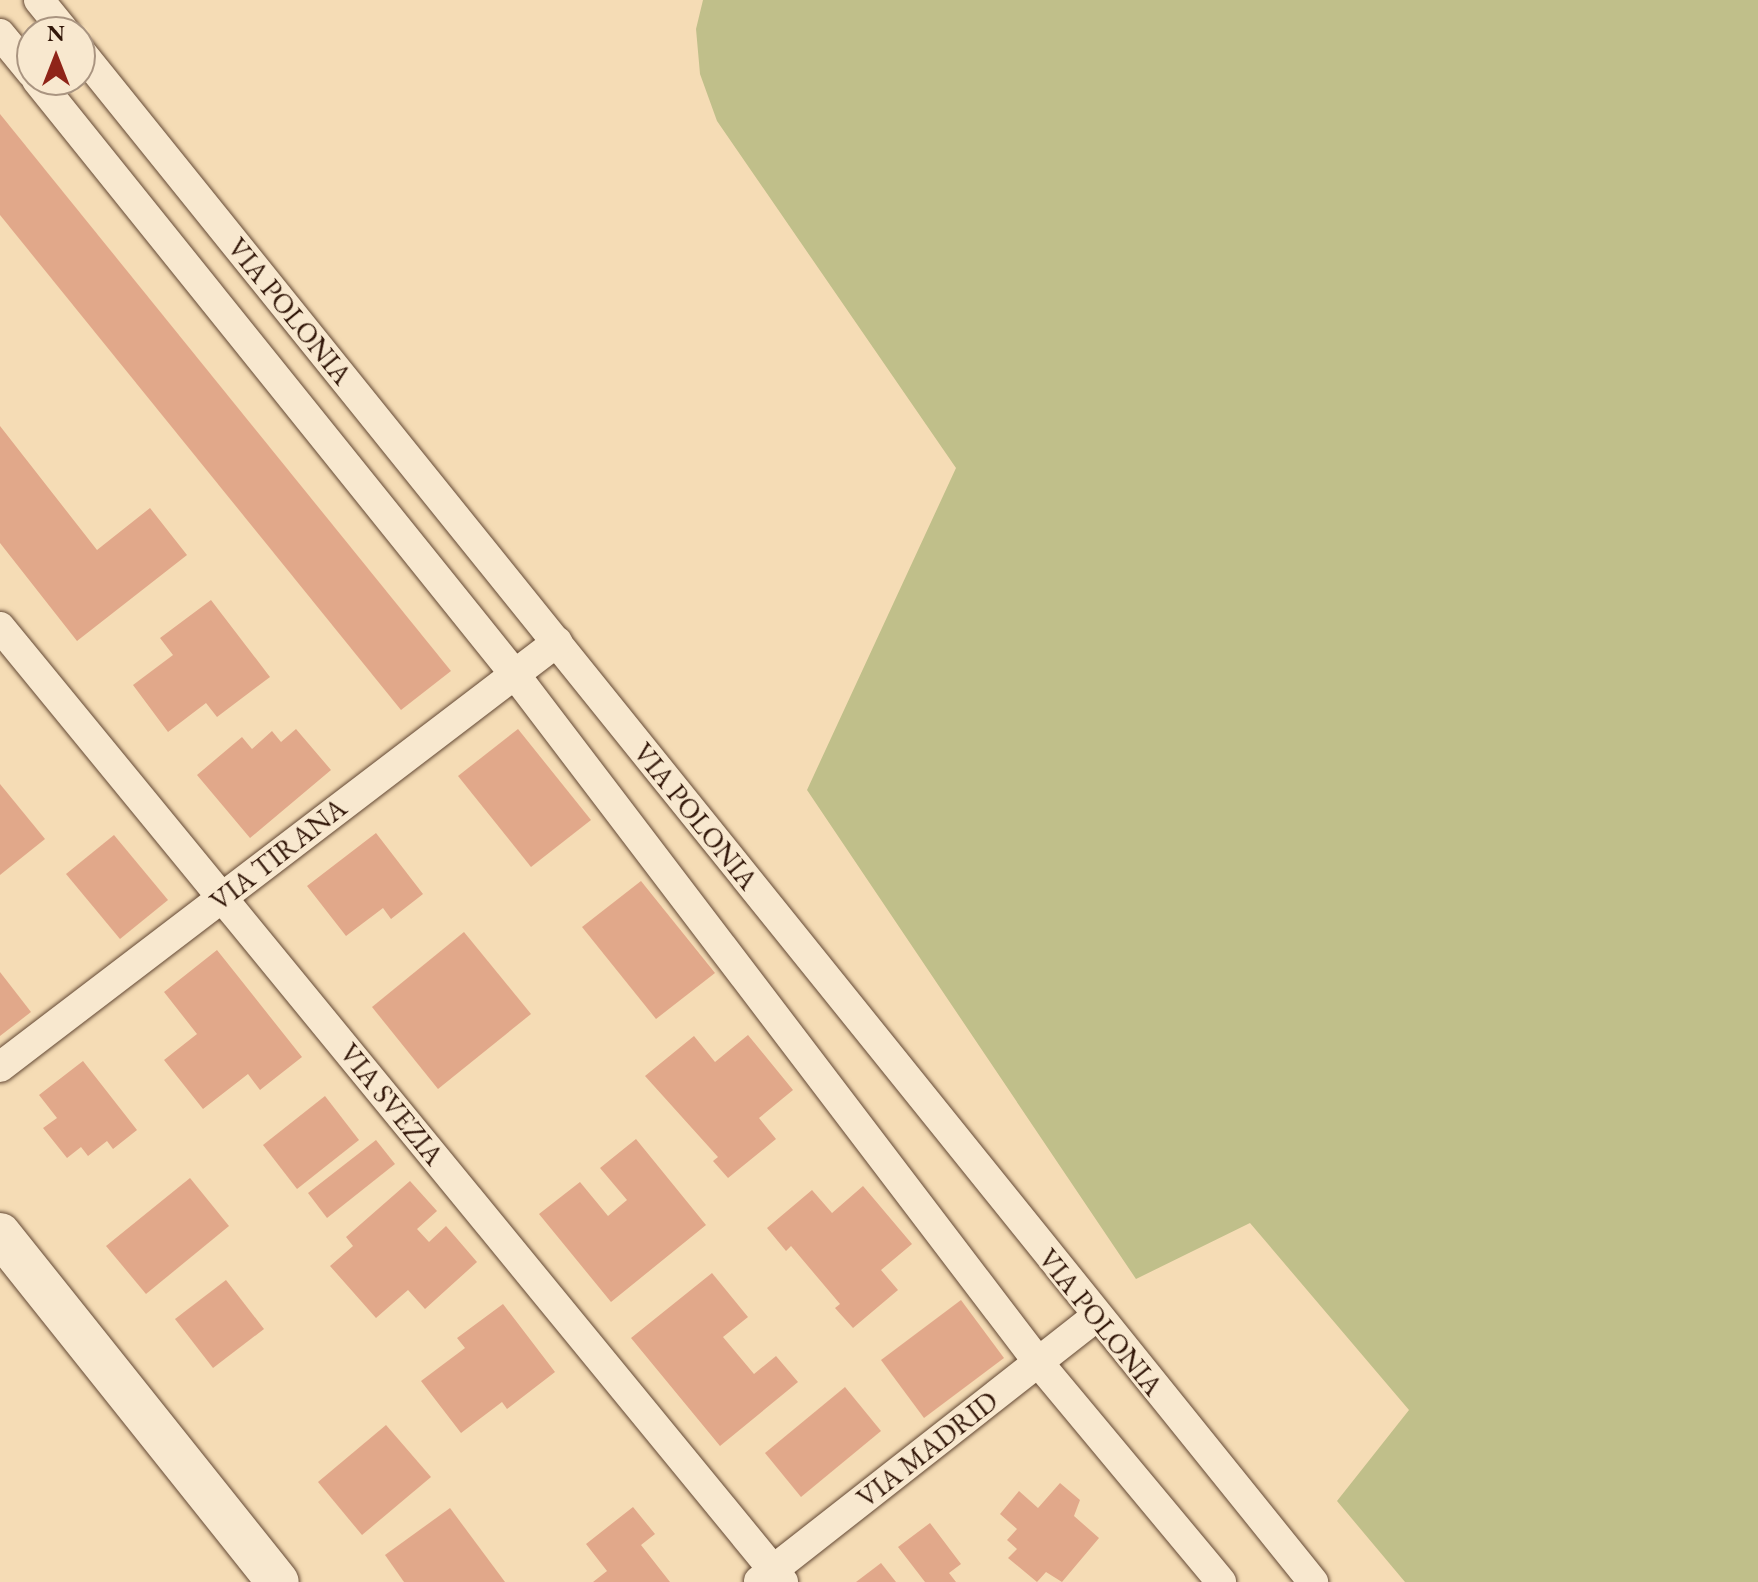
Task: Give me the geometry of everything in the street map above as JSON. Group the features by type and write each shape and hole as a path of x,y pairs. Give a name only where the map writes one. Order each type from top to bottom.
{"main road":[{"path":"0,1234 278,1582"}],"street":[{"path":"39,0 52,16"},
{"path":"0,34 16,54"},
{"name":"VIA POLONIA","path":"96,71 1096,1317 1313,1582"},
{"name":"VIA POLONIA","path":"50,96 513,672 1038,1362 1221,1582"},
{"name":"VIA SVEZIA","path":"0,627 222,897 771,1578"},
{"name":"VIA TIRANA","path":"0,1067 513,672 557,642"},
{"name":"VIA MADRID","path":"771,1578 1096,1317"}],"shaded area":[{"path":"703,0 1758,0 1758,1582 1405,1582 1337,1501 1409,1410 1250,1223 1136,1279 807,790 956,468 717,121 700,74 696,29"}],"building":[{"path":"0,114 451,671 401,710 0,215"},
{"path":"0,426 97,550 150,508 187,555 77,641 0,543"},
{"path":"211,600 270,677 217,717 206,703 168,732 133,685 173,655 160,638"},
{"path":"296,729 331,770 250,838 197,775 242,737 252,749 272,731 281,742"},
{"path":"518,729 591,820 531,867 458,776"},
{"path":"0,784 45,839 0,875"},
{"path":"376,833 423,894 391,919 383,908 346,936 307,886"},
{"path":"114,835 168,900 120,939 66,874"},
{"path":"641,881 715,973 656,1019 582,927"},
{"path":"464,932 531,1014 438,1089 372,1007"},
{"path":"217,950 302,1057 260,1090 248,1074 203,1109 164,1060 197,1034 164,992"},
{"path":"0,972 31,1012 0,1036"},
{"path":"748,1035 793,1090 759,1118 776,1139 728,1178 713,1161 718,1157 645,1076 694,1036 715,1062"},
{"path":"83,1061 137,1130 113,1149 107,1141 88,1156 81,1147 67,1158 43,1128 57,1118 39,1095"},
{"path":"325,1096 359,1140 297,1189 263,1145"},
{"path":"636,1139 706,1225 611,1302 539,1214 580,1182 608,1216 627,1200 600,1168"},
{"path":"376,1140 395,1164 327,1218 308,1193"},
{"path":"190,1178 229,1226 146,1294 106,1246"},
{"path":"410,1181 437,1211 417,1229 429,1242 446,1226 477,1262 425,1309 408,1290 376,1318 330,1266 353,1246 346,1237"},
{"path":"863,1186 912,1244 881,1270 898,1290 853,1328 835,1308 840,1304 791,1246 786,1251 767,1228 812,1190 832,1213"},
{"path":"712,1273 748,1317 723,1337 754,1374 776,1356 798,1382 720,1446 631,1338"},
{"path":"226,1280 264,1329 213,1368 175,1319"},
{"path":"961,1300 1004,1358 924,1418 881,1360"},
{"path":"503,1304 555,1372 507,1409 502,1402 461,1433 421,1381 465,1348 457,1338"},
{"path":"845,1387 881,1431 801,1497 765,1453"},
{"path":"386,1425 431,1477 362,1535 318,1482"},
{"path":"1060,1483 1080,1500 1074,1516 1099,1538 1062,1582 1046,1572 1037,1582 1008,1558 1017,1549 1007,1540 1017,1529 1000,1514 1019,1491 1038,1508"},
{"path":"633,1507 655,1534 641,1545 670,1582 593,1582 607,1571 586,1544"},
{"path":"450,1508 505,1582 404,1582 385,1555"},
{"path":"930,1523 961,1564 949,1573 956,1582 925,1582 898,1547"},
{"path":"881,1563 896,1582 856,1582"}]}
